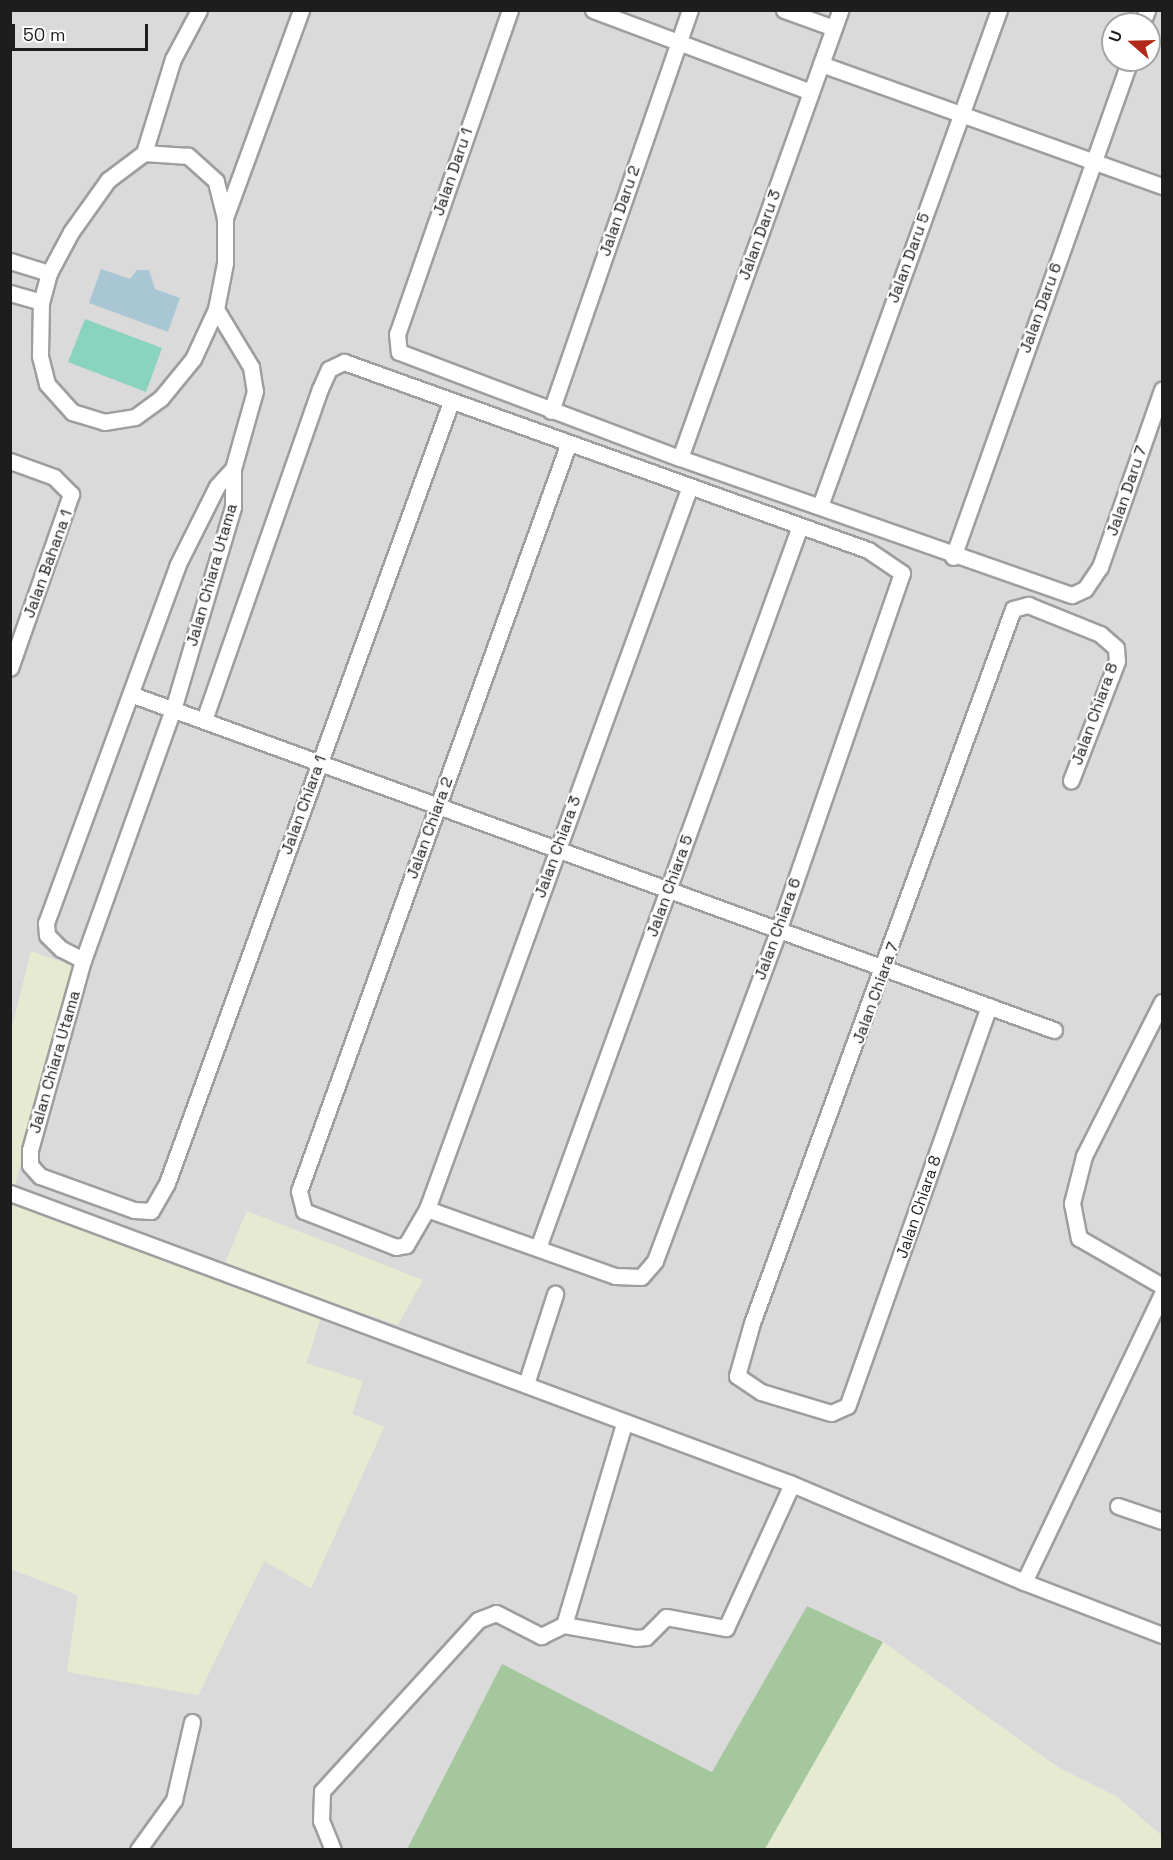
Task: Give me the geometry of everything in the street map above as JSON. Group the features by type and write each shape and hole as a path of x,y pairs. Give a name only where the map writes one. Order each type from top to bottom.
{"street":[{"path":"144,153 173,59 200,10"},
{"path":"225,218 301,10"},
{"name":"Jalan Daru 1","path":"510,10 397,334 399,352 551,411"},
{"path":"593,10 811,92"},
{"name":"Jalan Daru 2","path":"551,411 690,10"},
{"path":"784,10 834,28"},
{"name":"Jalan Daru 3","path":"680,458 840,10"},
{"name":"Jalan Daru 5","path":"820,506 999,10"},
{"path":"821,64 1162,186"},
{"name":"Jalan Daru 6","path":"953,556 1126,72"},
{"path":"163,150 202,165 216,181 225,218 225,262 216,309 193,359 161,398 135,417 104,423 72,412 47,384 40,356 41,302 49,273 108,180 144,153 163,150"},
{"path":"10,261 49,273"},
{"path":"10,292 41,302"},
{"path":"216,309 250,367 255,391 232,469"},
{"path":"204,720 329,369 344,362 568,445 800,526"},
{"name":"Jalan Daru 7","path":"953,556 1048,590 1072,595 1085,589 1100,567 1162,390"},
{"name":"Jalan Chiara 1","path":"30,1165 40,1176 134,1210 156,1207 451,402"},
{"path":"551,411 820,506 953,556"},
{"name":"Jalan Chiara 2","path":"304,1211 299,1191 568,445"},
{"name":"Jalan Bahana 1","path":"10,461 54,477 71,494 10,668"},
{"name":"Jalan Chiara Utama","path":"83,960 61,949 47,935 46,923 191,539 217,486 232,469"},
{"name":"Jalan Chiara Utama","path":"30,1165 83,960 173,709 233,507 232,469"},
{"name":"Jalan Chiara 3","path":"304,1211 396,1247 406,1245 427,1209 690,486"},
{"name":"Jalan Chiara 6","path":"539,1245 615,1276 641,1277 655,1261 779,929 902,573 868,550 800,526"},
{"name":"Jalan Chiara 5","path":"539,1245 800,526"},
{"path":"191,539 212,542 218,553"},
{"name":"Jalan Chiara 8","path":"1014,609 1028,605 1100,634 1116,648 1117,661 1071,780"},
{"name":"Jalan Chiara 7","path":"847,1406 831,1413 761,1392 737,1376 752,1323 885,968 1014,609"},
{"path":"133,694 1054,1030"},
{"path":"1162,1002 1158,1025 1084,1156 1072,1203 1079,1238 1162,1286"},
{"name":"Jalan Chiara 8","path":"847,1406 989,1006"},
{"path":"10,1192 526,1384 624,1424 792,1484 1024,1582 1162,1635"},
{"path":"427,1209 539,1245"},
{"path":"526,1384 555,1294"},
{"path":"1024,1582 1162,1294"},
{"path":"564,1625 624,1424"},
{"path":"333,1850 321,1821 322,1791 477,1620 496,1613 541,1636 564,1625 636,1638 646,1637 666,1617 726,1628 792,1484"},
{"path":"1118,1506 1162,1521"},
{"path":"138,1850 174,1800 192,1722"}],"shaded area":[{"path":"11,11 1162,11 1162,1836 1117,1797 1059,1768 883,1642 807,1607 713,1772 502,1665 407,1849 11,1849 11,1569 78,1595 198,1695 264,1560 311,1588 384,1427 352,1414 362,1381 306,1364 326,1300 398,1325 247,1211 224,1266 13,1193 31,951 11,1034"}],"green space":[{"path":"85,319 162,348 146,392 68,362"},
{"path":"31,951 73,966 13,1193 224,1266 247,1211 423,1280 398,1325 326,1301 306,1363 363,1381 352,1414 384,1427 311,1588 264,1561 198,1695 67,1672 78,1595 11,1569 10,1035"},
{"path":"807,1606 883,1642 765,1849 407,1849 502,1664 712,1772"},
{"path":"883,1642 1059,1768 1117,1797 1162,1836 1162,1849 765,1849"}],"water":[{"path":"101,269 130,279 137,270 149,270 155,289 180,298 168,332 89,303"}]}
